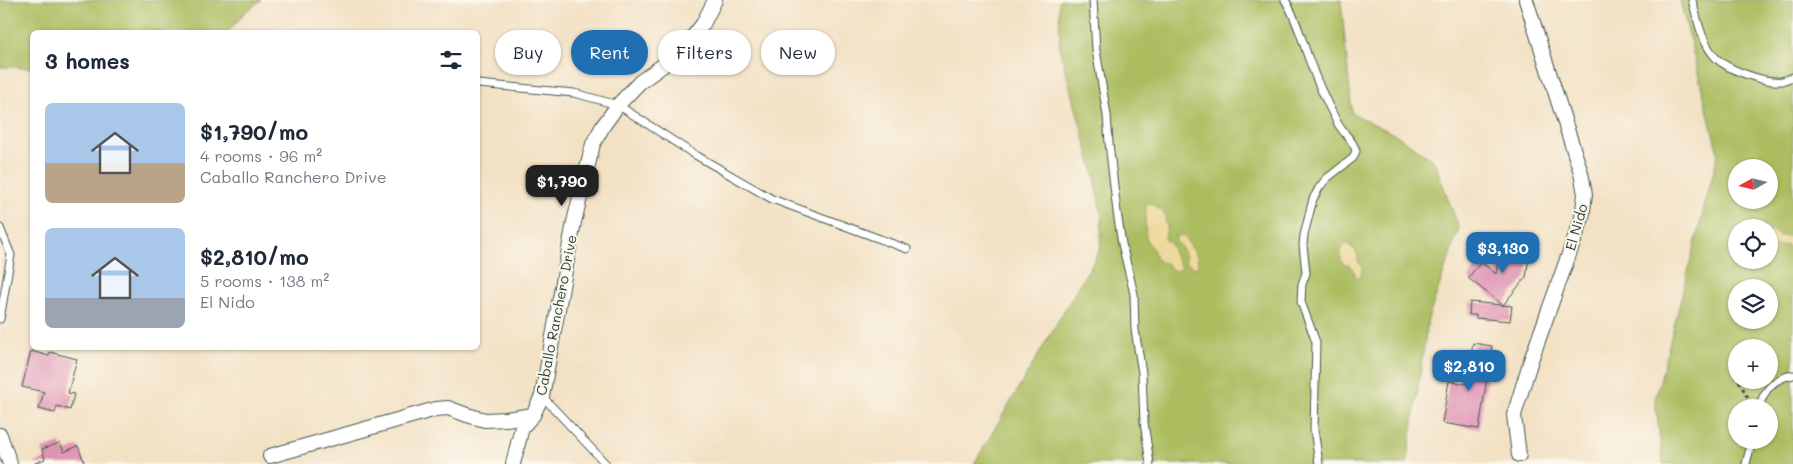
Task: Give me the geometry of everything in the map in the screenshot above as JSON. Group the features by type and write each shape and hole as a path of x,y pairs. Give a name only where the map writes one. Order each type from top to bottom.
{"street":[{"name":"Caballo Ranchero Drive","path":"512,464 522,427 532,415 542,396 584,174 597,136 618,105 640,82 673,58 689,42 703,24 715,0"},
{"name":"El Nido","path":"1520,455 1514,415 1531,360 1582,218 1585,194 1581,173 1526,0"},
{"path":"270,456 436,409 448,408 485,420 532,415"},
{"path":"0,436 10,464"}],"lane":[{"path":"1093,0 1096,50 1107,115 1117,212 1123,250 1134,294 1135,330 1142,372 1144,422 1150,464"},
{"path":"1285,0 1301,33 1311,65 1329,108 1340,130 1354,143 1356,151 1353,158 1326,179 1319,188 1313,199 1303,240 1306,273 1302,284 1301,302 1316,342 1314,429 1319,464"},
{"path":"1692,0 1707,44 1716,58 1729,67 1766,80 1782,81 1793,77"},
{"path":"480,84 574,93 618,105 692,153 772,199 908,249"},
{"path":"0,228 10,255 0,319"},
{"path":"1762,399 1769,386 1776,380 1793,375"},
{"path":"542,396 606,464"},
{"path":"1746,464 1750,449"}],"path":[{"path":"1743,389 1751,399"}],"green space":[{"path":"0,0 261,0 245,12 230,30 30,30 30,68 0,67"},
{"path":"1059,0 1341,0 1352,113 1398,136 1434,161 1459,228 1428,319 1407,464 974,464 1100,250 1102,218 1095,177 1060,51"},
{"path":"1680,0 1793,0 1793,464 1663,464 1655,400 1718,154"}],"sand":[{"path":"1147,203 1163,210 1167,227 1166,241 1170,242 1176,259 1182,268 1174,271 1166,263 1160,262 1155,257 1146,235 1145,217"},
{"path":"1175,236 1183,236 1197,256 1198,265 1195,268 1186,263 1184,252 1177,243"},
{"path":"1778,236 1793,236 1793,249 1786,245 1778,246"},
{"path":"1347,244 1357,254 1358,262 1362,266 1361,278 1358,279 1350,265 1344,265 1341,260 1342,245"}],"building":[{"path":"1500,247 1530,251 1526,277 1503,305 1468,278 1481,262 1496,274"},
{"path":"1470,302 1512,306 1510,321 1476,318 1476,315 1469,315"},
{"path":"1473,343 1492,346 1479,429 1442,423 1449,381 1466,384"},
{"path":"31,351 49,356 50,352 77,359 68,393 74,394 70,410 57,406 55,413 39,409 44,392 22,387"},
{"path":"60,443 64,452 78,446 85,464 35,464 45,459 42,449"}]}
